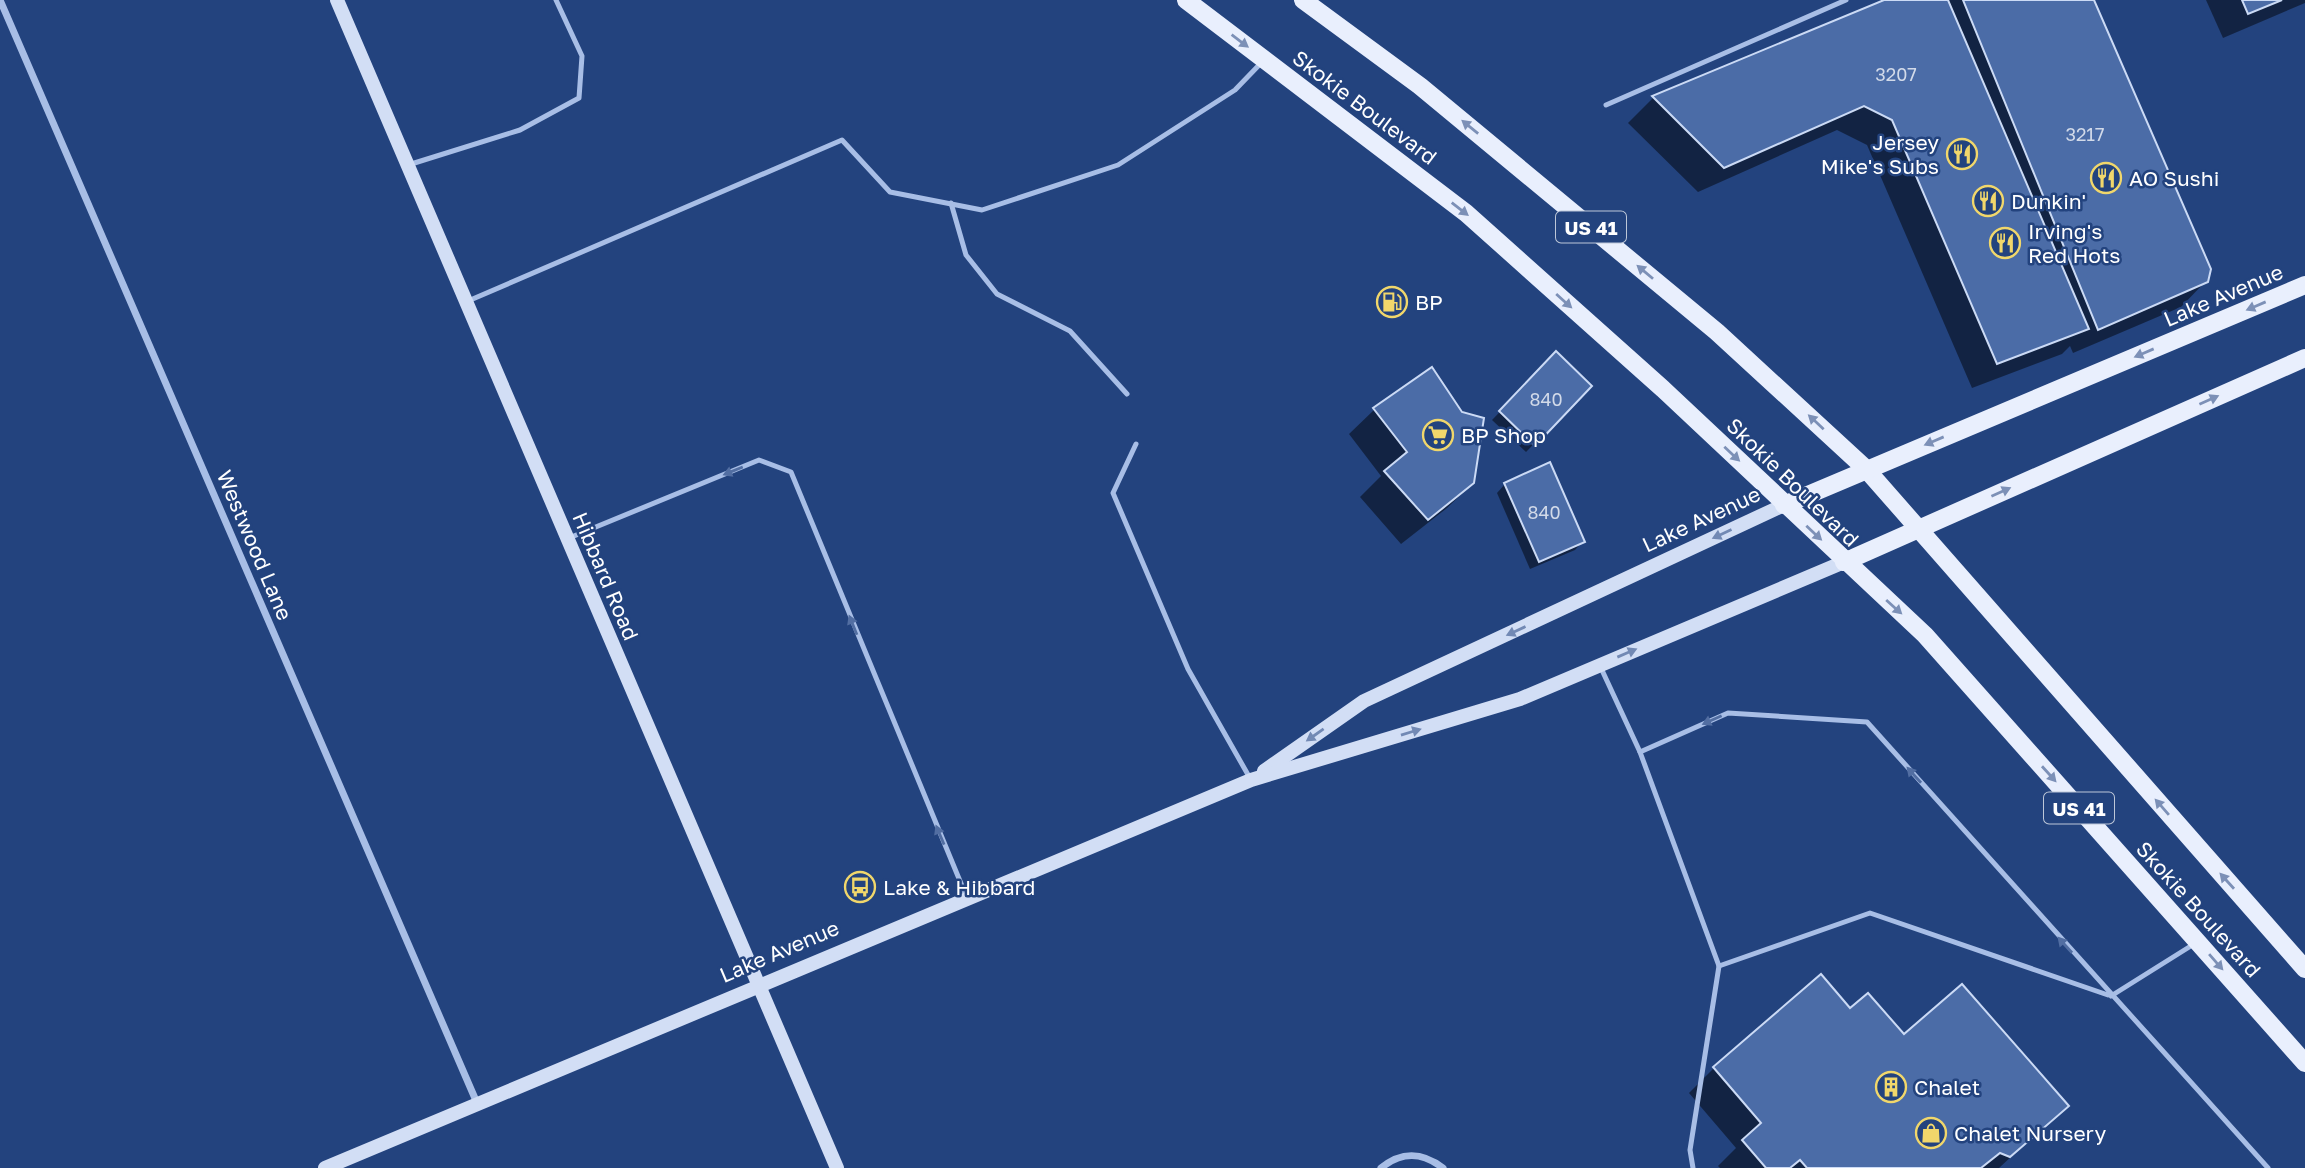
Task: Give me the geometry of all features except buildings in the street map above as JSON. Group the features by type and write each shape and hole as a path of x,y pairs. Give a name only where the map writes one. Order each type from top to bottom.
{"main road":[{"name":"Hibbard Road","path":"337,0 837,1168"},
{"name":"Skokie Boulevard","path":"1186,0 1466,213 1663,389 1844,562 1925,635 2305,1063"},
{"name":"Skokie Boulevard","path":"1303,0 1420,86 1717,332 1866,469 2305,969"},
{"name":"Lake Avenue","path":"1251,780 1364,701 1784,505 2305,285"},
{"name":"Lake Avenue","path":"325,1168 758,984 1251,780 1520,699 1844,562 2305,358"}],"street":[{"name":"Westwood Lane","path":"0,0 477,1103"},
{"path":"1381,1168 1405,1155 1432,1160 1443,1168"}],"lane":[{"path":"408,166 520,130 579,98 582,57 556,0"},
{"path":"1606,105 1846,0"},
{"path":"466,302 842,139 890,192 982,210 1118,165 1236,90 1265,60"},
{"path":"951,204 966,255 997,294 1070,331 1127,394"},
{"path":"1136,444 1113,493 1188,669 1251,780"},
{"path":"567,538 759,460 791,472 967,898"},
{"path":"1600,665 1640,752 1719,965 1690,1150 1693,1168"},
{"path":"1640,752 1728,713 1867,722 2268,1168"},
{"path":"1719,965 1870,913 2111,996"},
{"path":"2111,996 2198,941"}],"place":[{"name":"Jersey Mike's Subs","path":"1962,154"},
{"name":"AO Sushi","path":"2106,178"},
{"name":"Dunkin'","path":"1988,201"},
{"name":"Irving's Red Hots","path":"2005,243"},
{"name":"BP","path":"1392,302"},
{"name":"BP Shop","path":"1438,435"},
{"name":"Lake & Hibbard","path":"860,887"},
{"name":"Chalet","path":"1891,1087"},
{"name":"Chalet Nursery","path":"1931,1133"}]}
